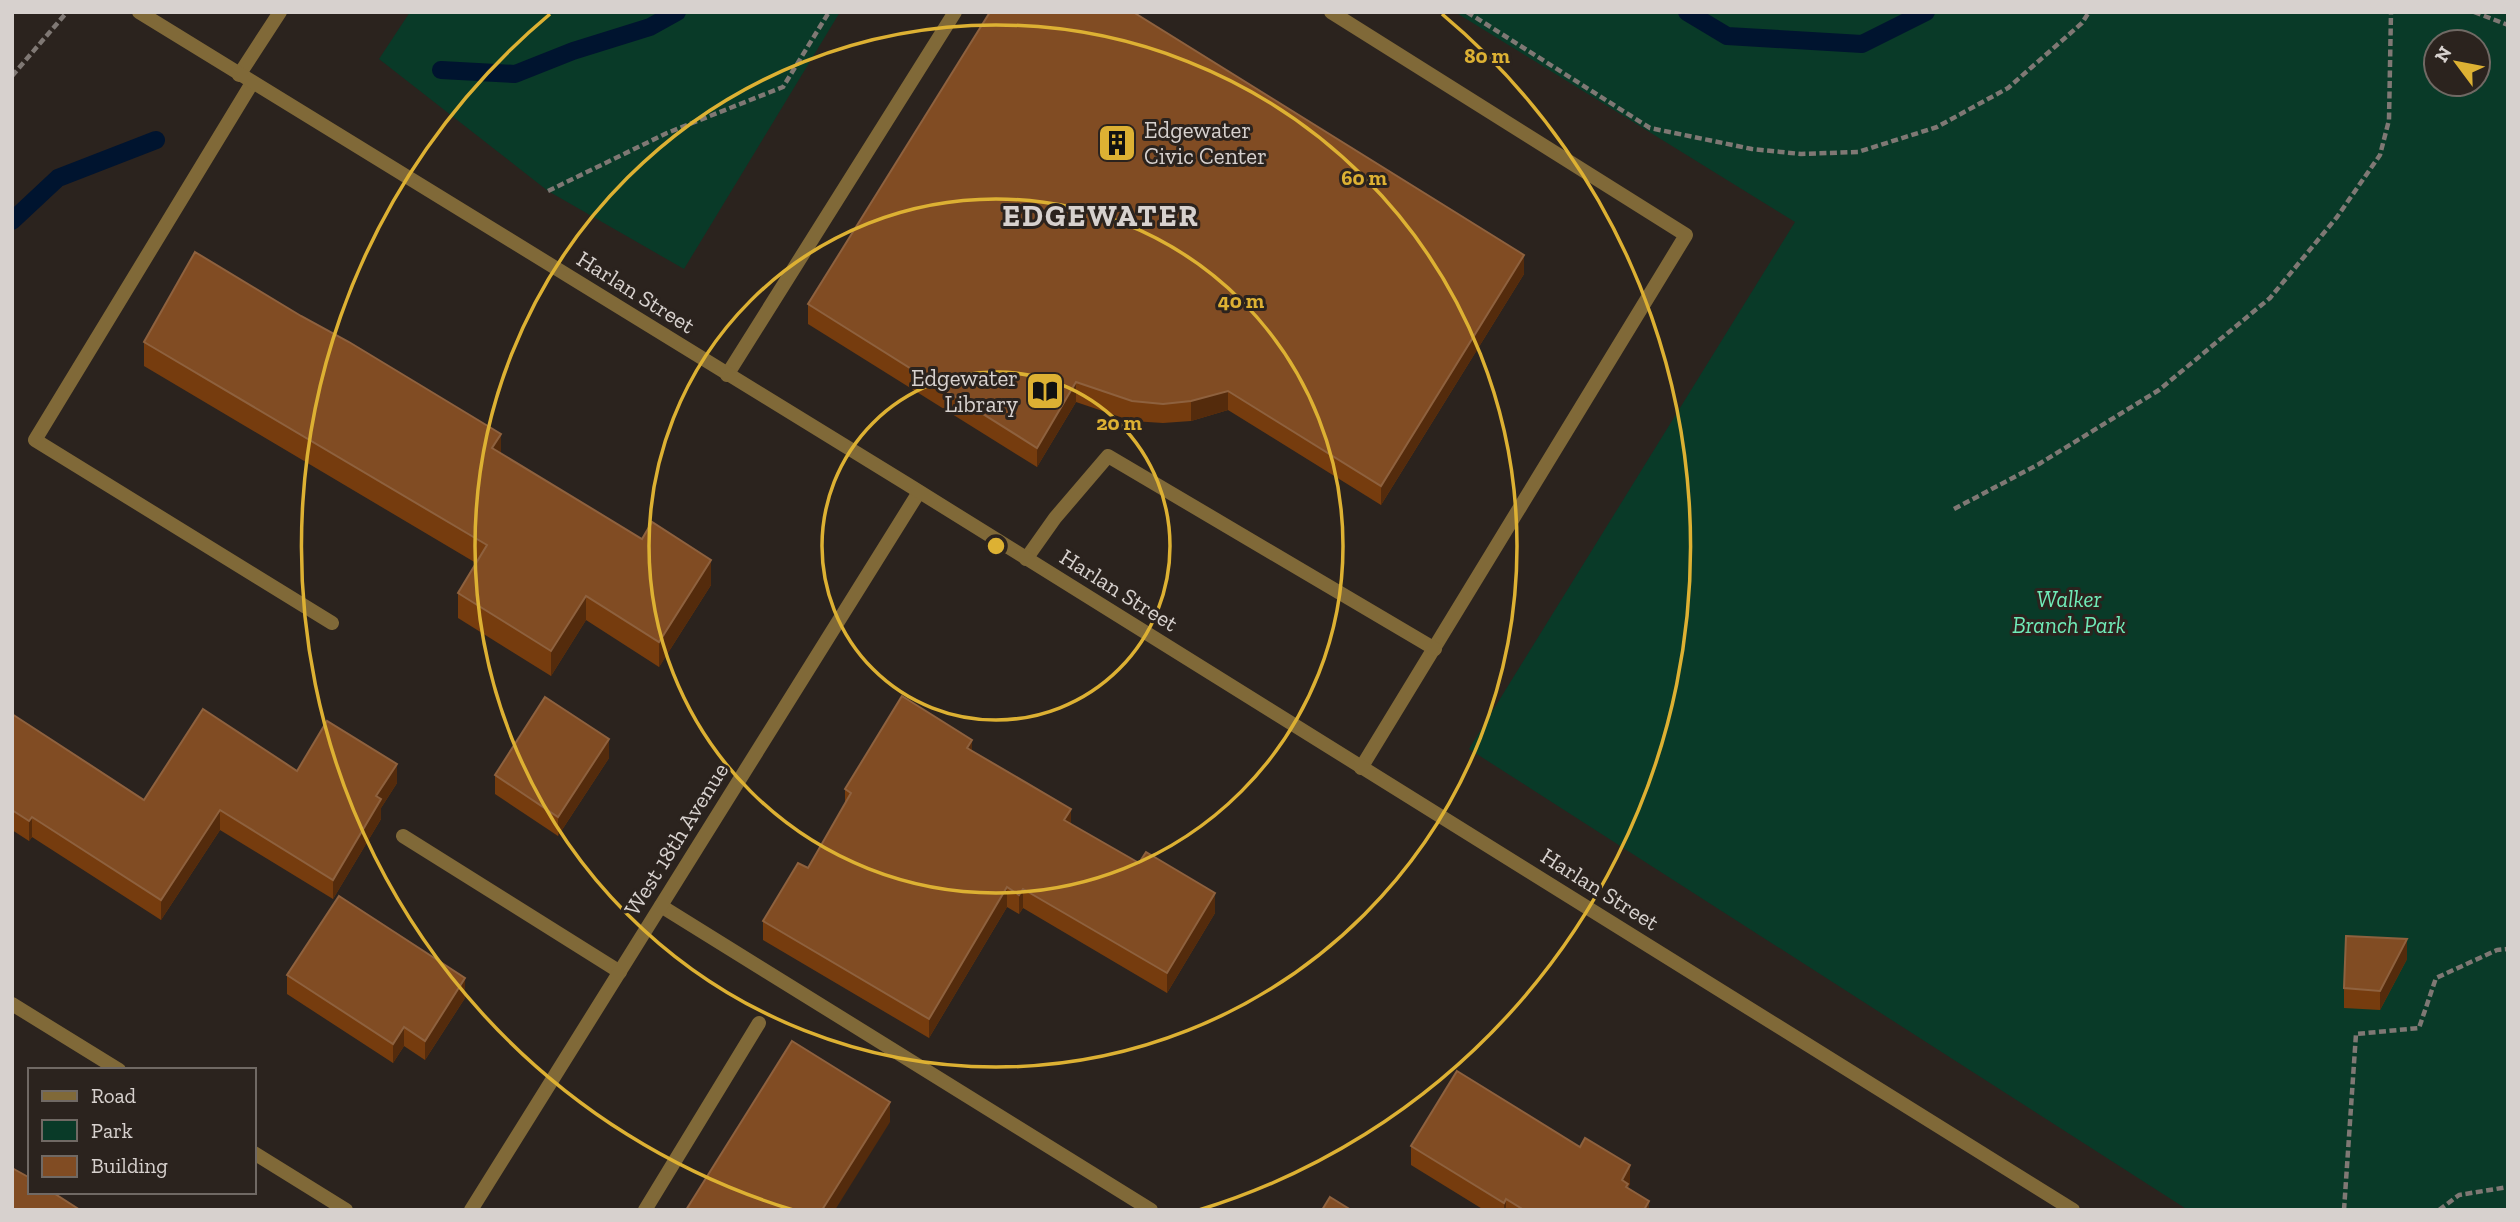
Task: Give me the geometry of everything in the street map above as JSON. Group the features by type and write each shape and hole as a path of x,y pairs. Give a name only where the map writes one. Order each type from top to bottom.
{"street":[{"name":"Harlan Street","path":"139,12 919,492 2073,1210"},
{"path":"239,75 280,12"},
{"path":"727,374 955,12"},
{"path":"1331,12 1686,235 1362,768"},
{"path":"253,83 35,440 332,623"},
{"path":"1026,559 1055,518 1108,456 1435,649"},
{"name":"West 18th Avenue","path":"471,1210 919,492"},
{"path":"403,836 620,971"},
{"path":"661,906 1151,1210"},
{"path":"12,1004 116,1068"},
{"path":"645,1210 759,1023"},
{"path":"256,1154 346,1210"}],"path":[{"path":"12,76 67,12"},
{"path":"548,191 667,133 783,87 829,12"},
{"path":"1467,12 1650,128 1752,149 1801,155 1858,152 1937,127 2008,88 2082,23 2089,12"},
{"path":"1954,509 2039,464 2159,390 2270,298 2337,217 2380,155 2389,120 2391,12"},
{"path":"2474,12 2508,25"},
{"path":"2344,1210 2356,1034 2419,1028 2436,978 2497,950 2508,949"},
{"path":"2439,1210 2459,1195 2508,1187"}],"green space":[{"path":"410,12 840,12 684,269 548,191 379,59"},
{"name":"Walker Branch Park","path":"1455,12 2508,12 2508,1210 2188,1210 1469,749 1795,222"}],"building":[{"name":"Edgewater Civic Center","path":"990,12 1133,12 1524,255 1381,486 1228,391 1191,401 1163,404 1132,401 1076,382 1037,448 808,304"},
{"path":"195,252 501,434 492,448 642,539 652,522 711,560 659,642 586,596 551,651 458,593 487,545 144,342"},
{"path":"902,696 972,740 967,748 1071,809 1064,820 1139,863 1146,852 1215,893 1167,973 1023,889 1019,895 1007,887 929,1019 763,921 798,863 808,868 851,793 845,789"},
{"path":"545,697 609,739 558,817 495,775"},
{"path":"203,709 297,771 327,721 397,764 376,796 381,799 333,880 220,810 161,900 32,817 29,821 12,810 12,714 144,800"},
{"path":"339,896 465,978 425,1041 404,1027 393,1044 287,975"},
{"path":"2346,936 2407,939 2380,991 2344,988"},
{"path":"792,1041 890,1102 822,1210 686,1210"},
{"path":"1457,1071 1580,1147 1585,1138 1630,1165 1622,1180 1628,1184 1626,1187 1649,1201 1644,1210 1524,1210 1506,1199 1504,1203 1411,1146"},
{"path":"12,1168 28,1177 28,1194 55,1194 80,1210 12,1210"},
{"path":"1330,1197 1351,1210 1322,1210"}],"waterway":[{"path":"441,70 515,74 573,51 650,27 677,12"},
{"path":"1687,12 1727,36 1862,44 1926,12"},
{"path":"12,221 58,178 156,140"}],"place":[{"name":"Edgewater Civic Center","path":"1117,143"},
{"name":"Edgewater Library","path":"1045,391"}],"district":[{"name":"EDGEWATER","path":"1101,216"}]}
